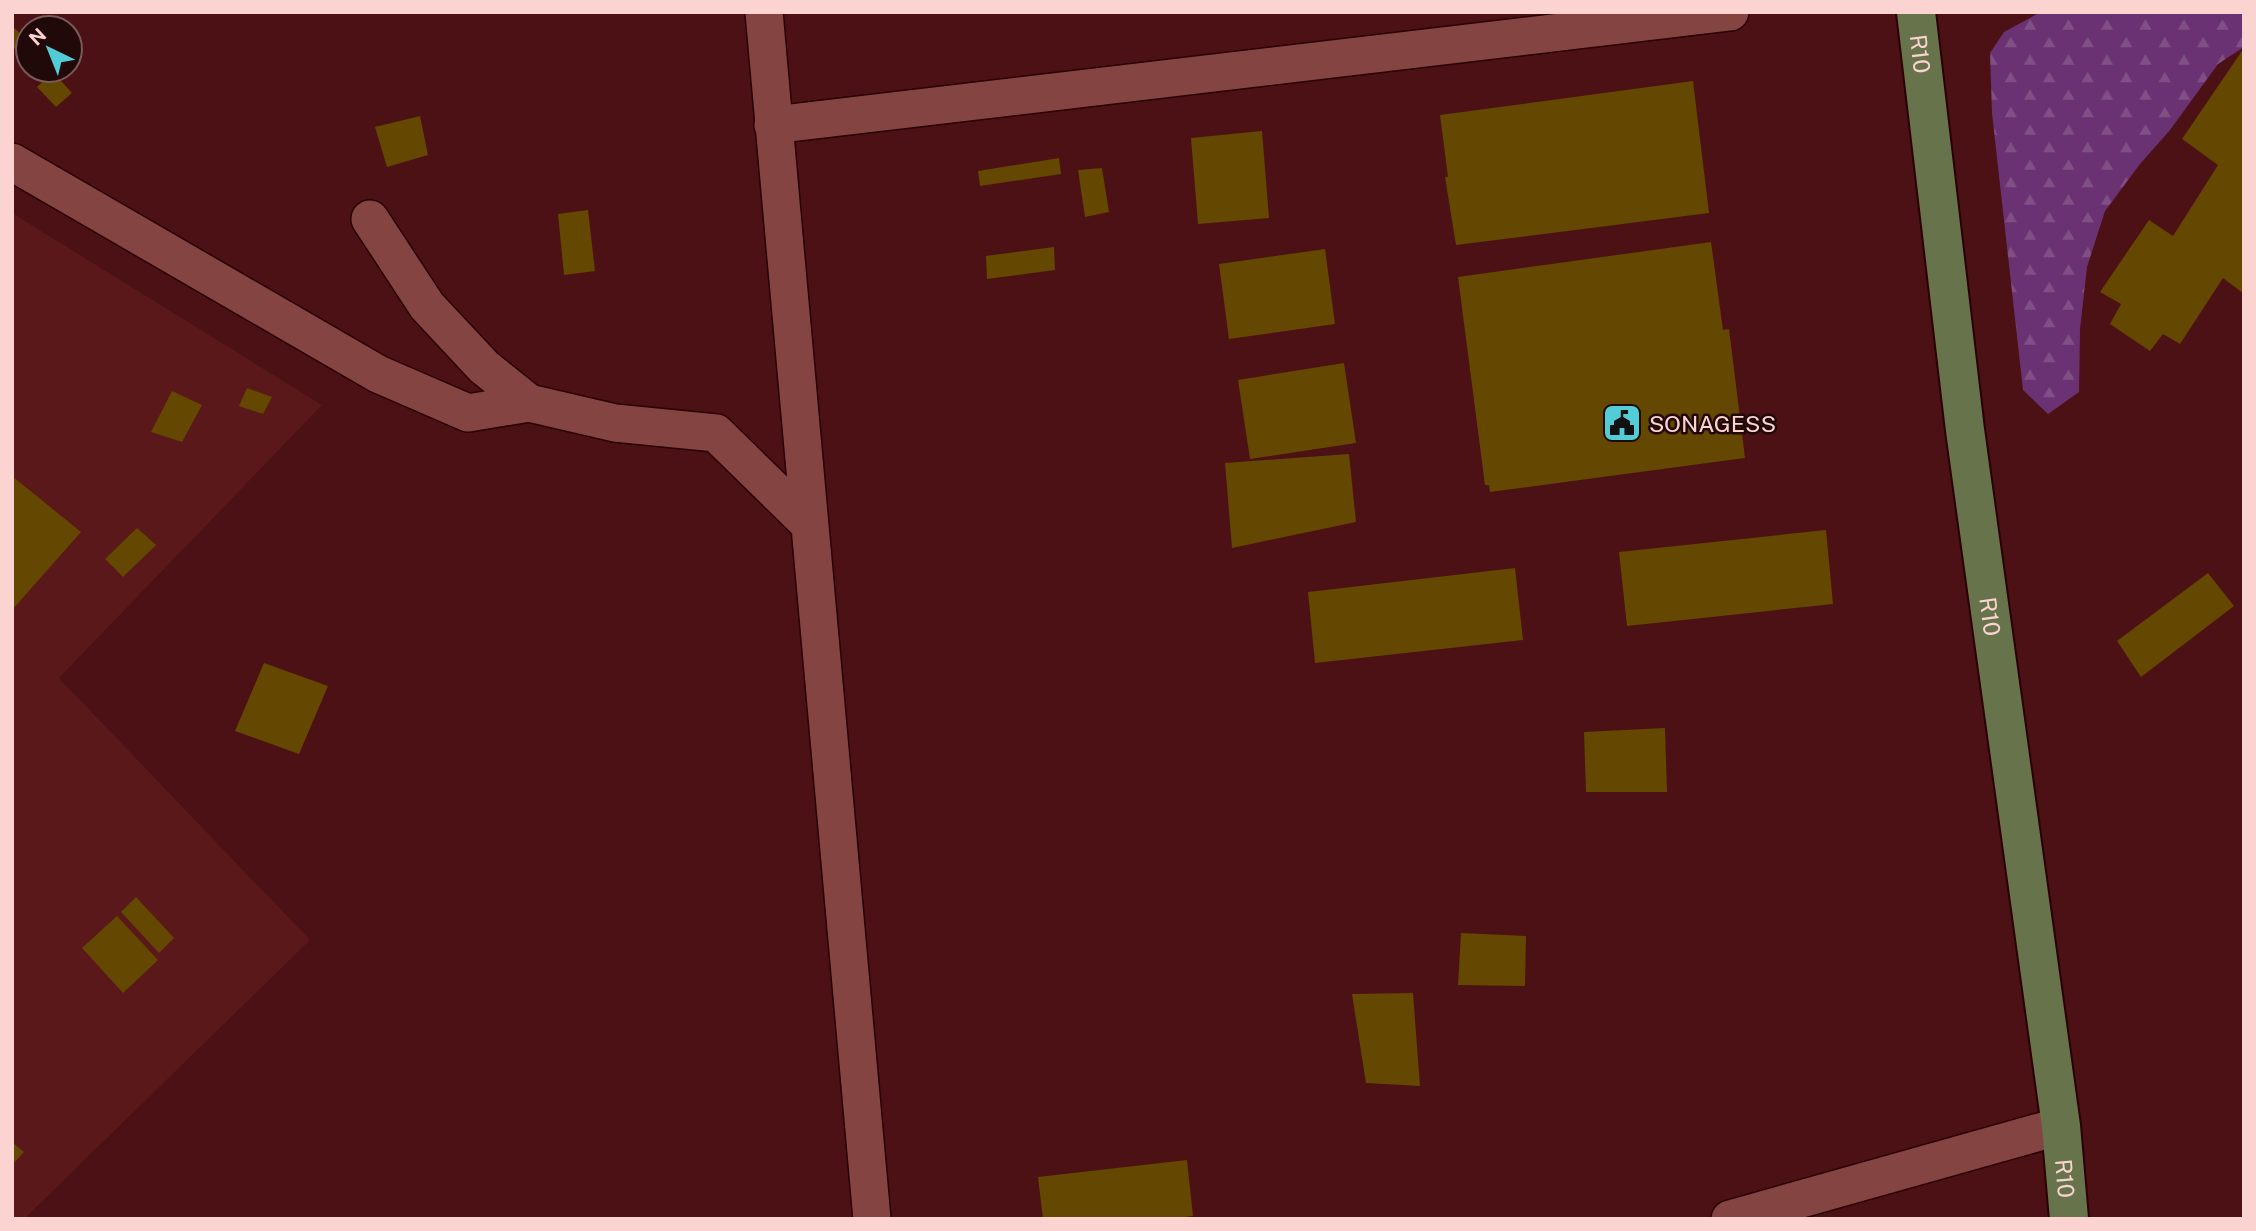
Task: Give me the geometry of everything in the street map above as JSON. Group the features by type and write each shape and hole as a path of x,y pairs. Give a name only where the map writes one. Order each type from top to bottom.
{"main road":[{"name":"R10","path":"1916,12 1965,430 2061,1126 2069,1219"}],"street":[{"path":"764,12 872,1219"},
{"path":"773,125 1730,12"},
{"path":"12,162 378,374 468,413 529,403 615,423 716,433 809,524"},
{"path":"370,219 427,306 484,367 529,403"},
{"path":"1730,1219 2061,1126"}],"shaded area":[{"path":"12,213 322,405 59,678 310,940 24,1219 12,1219"}],"green space":[{"path":"2046,12 2244,12 2244,47 2218,64 2170,130 2140,164 2105,211 2087,267 2080,329 2079,392 2048,414 2023,390 1992,113 1990,53 2004,32"}],"building":[{"path":"12,26 14,49 12,51"},
{"path":"2244,48 2244,294 2223,278 2180,344 2163,334 2150,351 2110,324 2121,304 2100,292 2149,220 2173,236 2218,165 2182,139"},
{"path":"1693,81 1709,213 1456,245 1445,177 1448,177 1440,115"},
{"path":"40,84 64,84 72,93 56,107 37,87"},
{"path":"420,116 428,155 387,167 375,127"},
{"path":"1262,131 1269,218 1198,224 1191,138"},
{"path":"1059,158 1061,174 980,186 978,171"},
{"path":"1102,168 1109,212 1085,217 1078,170"},
{"path":"588,210 595,271 564,275 558,214"},
{"path":"1711,242 1723,330 1729,329 1745,458 1490,492 1489,485 1485,485 1458,277"},
{"path":"1054,247 1055,270 987,279 986,256"},
{"path":"1325,249 1335,324 1229,339 1219,264"},
{"path":"1344,363 1356,443 1250,459 1238,380"},
{"path":"247,388 272,397 263,414 239,406"},
{"path":"172,391 202,405 182,442 151,432"},
{"path":"1349,454 1356,522 1232,548 1225,463"},
{"path":"12,476 81,532 12,610"},
{"path":"137,528 156,545 123,577 105,559"},
{"path":"1826,530 1833,604 1627,626 1619,552"},
{"path":"1515,568 1523,640 1315,663 1308,592"},
{"path":"2208,573 2234,606 2141,677 2117,641"},
{"path":"264,663 328,686 299,754 235,731"},
{"path":"1665,728 1667,792 1586,792 1584,732"},
{"path":"136,897 174,938 159,953 121,912"},
{"path":"117,916 158,960 123,993 82,948"},
{"path":"1461,933 1526,936 1525,986 1458,985"},
{"path":"1413,993 1420,1086 1366,1083 1352,994"},
{"path":"12,1142 24,1152 12,1165"},
{"path":"1187,1160 1193,1216 1171,1219 1043,1219 1038,1177"}],"place":[{"name":"SONAGESS","path":"1622,423"}]}
